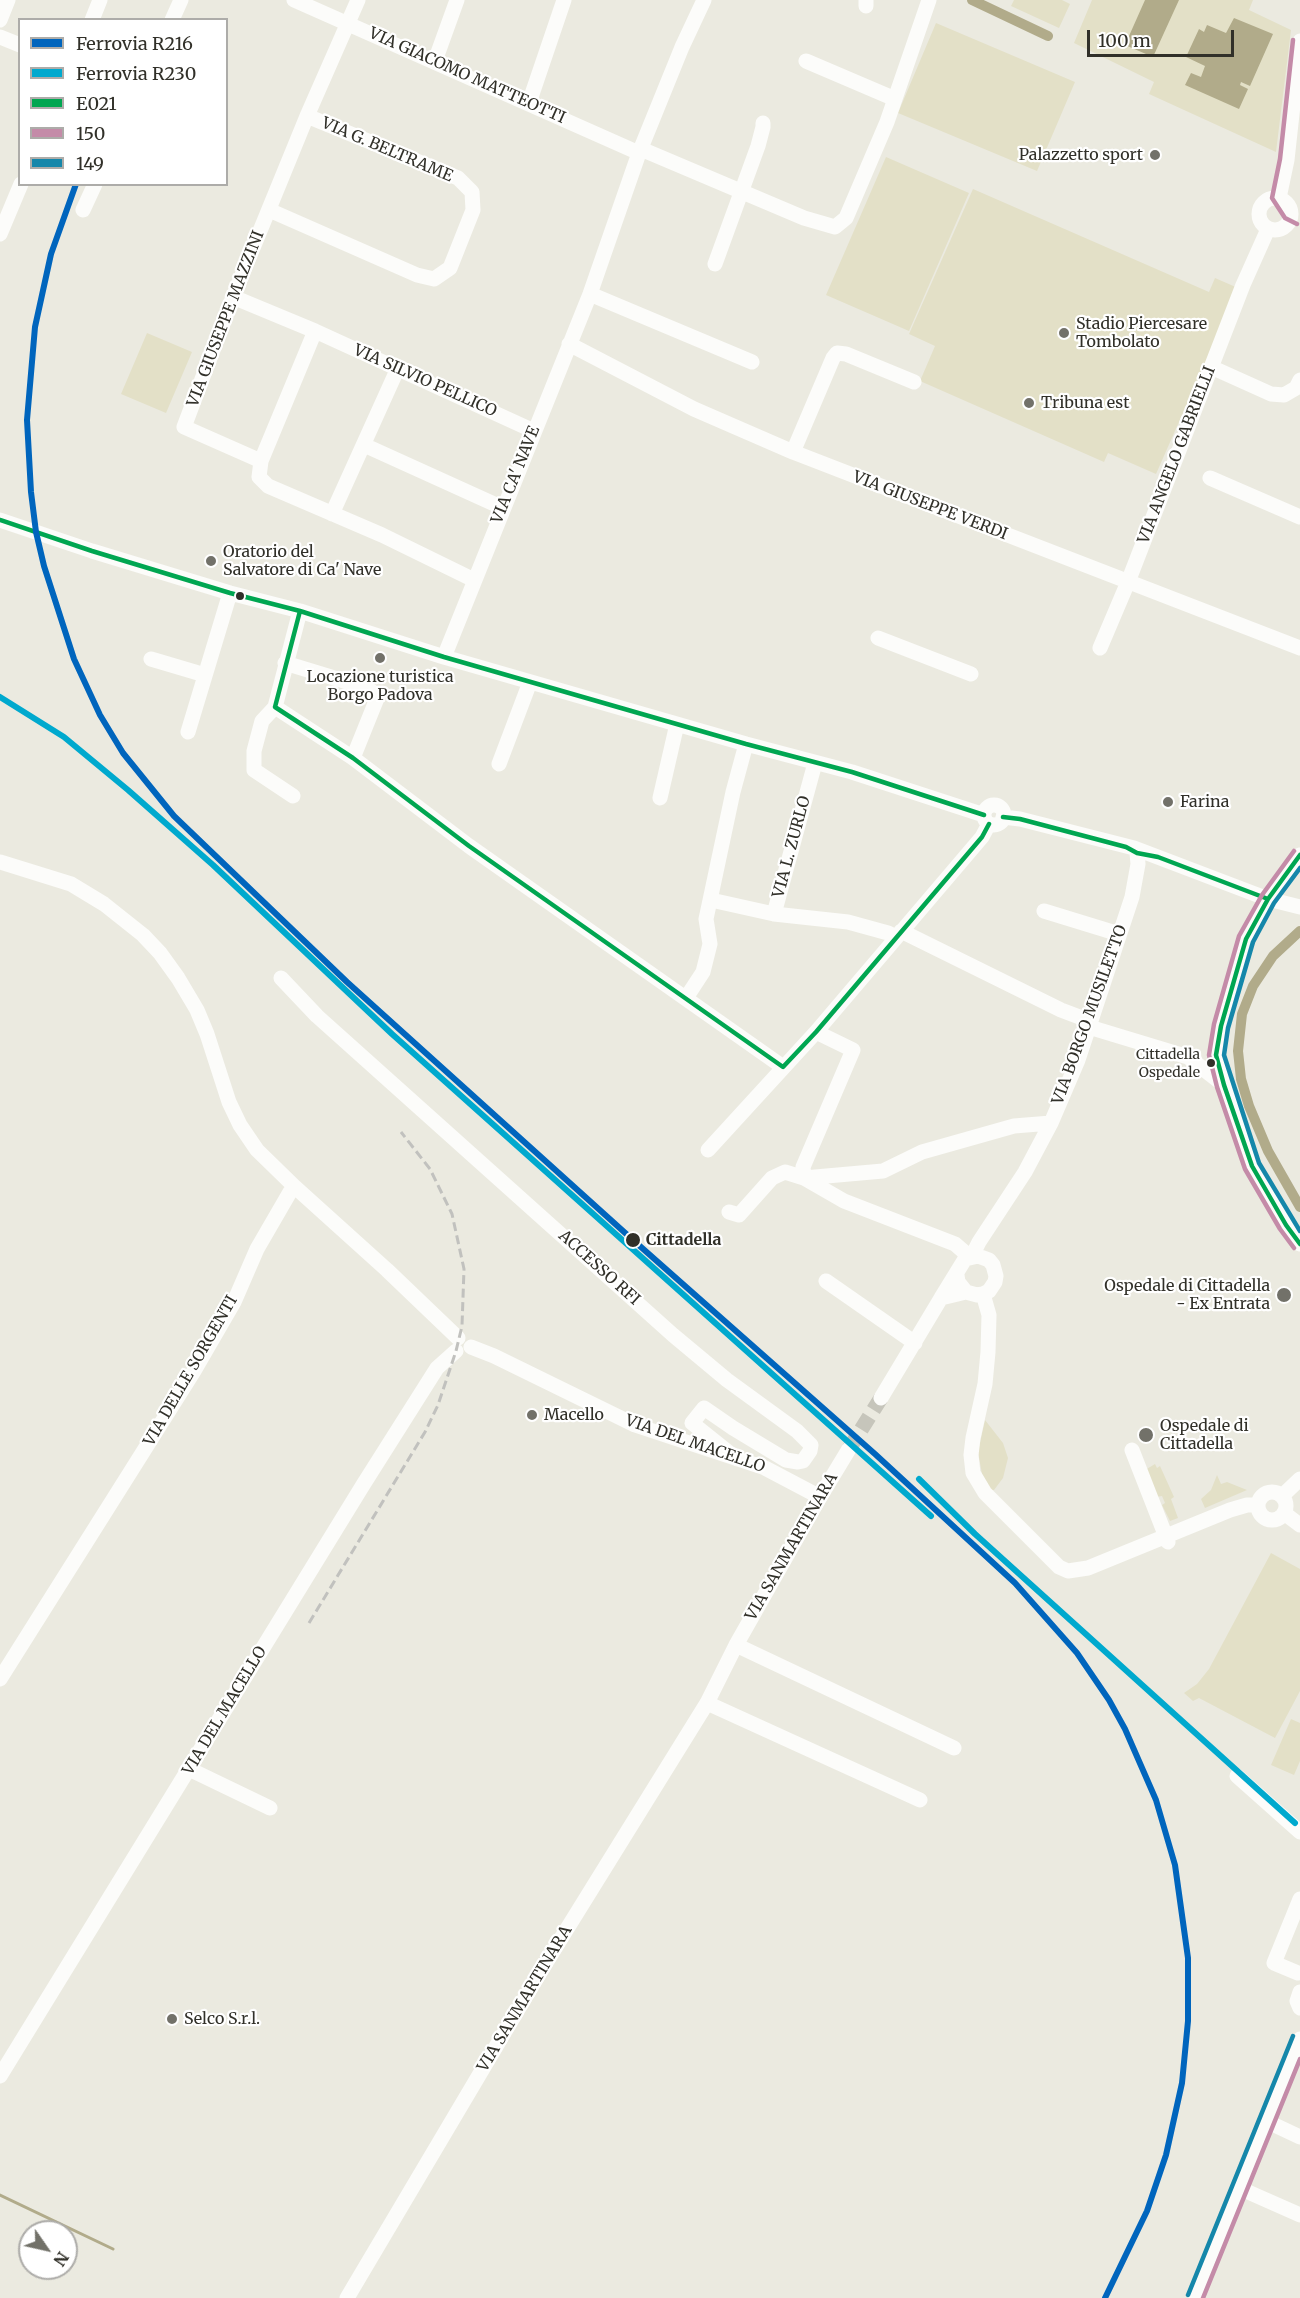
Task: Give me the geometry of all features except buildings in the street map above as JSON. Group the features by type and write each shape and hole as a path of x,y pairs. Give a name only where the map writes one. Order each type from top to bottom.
{"street":[{"path":"0,20 8,0"},
{"path":"93,18 100,0"},
{"path":"173,18 181,0"},
{"name":"VIA GIACOMO MATTEOTTI","path":"294,0 640,151 817,224 835,227 846,218 895,99"},
{"name":"VIA GIUSEPPE MAZZINI","path":"261,461 184,427 233,297 306,116 358,0"},
{"path":"435,61 457,0"},
{"path":"529,103 564,0"},
{"name":"VIA CA' NAVE","path":"444,657 590,294 640,151 682,47 704,0"},
{"path":"806,61 895,99 929,0"},
{"path":"0,37 18,44"},
{"path":"1279,198 1287,160 1300,41"},
{"name":"VIA G. BELTRAME","path":"269,210 417,275 434,279 450,268 458,249 473,210 472,192 458,178 306,116"},
{"path":"715,264 758,146 764,127 762,123"},
{"path":"0,234 20,186"},
{"path":"83,210 94,186"},
{"path":"1279,198 1296,215 1284,228 1274,231 1268,230 1260,221 1259,209 1265,201 1279,198"},
{"name":"VIA ANGELO GABRIELLI","path":"1100,648 1128,582 1243,285 1268,230"},
{"path":"590,294 752,362"},
{"name":"VIA SILVIO PELLICO","path":"233,297 315,331 534,431"},
{"path":"315,331 261,461 259,477 268,486 382,535 474,580"},
{"name":"VIA GIUSEPPE VERDI","path":"569,344 694,409 793,452 1300,648"},
{"path":"793,452 837,353 846,354 914,382"},
{"path":"1211,367 1271,394 1284,395 1296,388 1300,380"},
{"path":"332,514 398,368"},
{"path":"364,445 503,508"},
{"path":"1210,478 1300,517"},
{"path":"0,520 230,593 300,611 444,657 746,744 852,772 992,819 1020,819 1158,857 1268,899 1298,907"},
{"path":"188,732 230,593"},
{"path":"293,796 254,770 254,751 262,721 274,707 300,611"},
{"path":"878,638 971,674"},
{"path":"151,659 205,675"},
{"path":"285,663 367,688 378,696 353,758"},
{"path":"499,764 530,682"},
{"path":"274,707 353,758 469,846 783,1067"},
{"path":"660,798 677,724"},
{"path":"686,998 703,972 708,953 710,944 706,919 733,792 746,744"},
{"name":"VIA L. ZURLO","path":"815,763 774,914 848,922 895,934 1090,1024 1188,1057 1224,1085"},
{"path":"708,1150 816,1032 895,934 982,837 992,819"},
{"name":"VIA BORGO MUSILETTO","path":"971,1257 1025,1172 1051,1123 1078,1060 1132,897 1138,864 1131,850"},
{"path":"1300,855 1268,899 1246,939 1221,1026 1216,1056 1252,1166 1286,1225 1300,1244"},
{"path":"0,862 71,884 104,904 143,935 160,953 197,1010 229,1102 240,1125 257,1150 387,1270 462,1346"},
{"path":"711,900 774,914"},
{"path":"1044,911 1119,934"},
{"name":"ACCESSO RFI","path":"281,978 317,1016 673,1335 727,1380 807,1439 811,1445 803,1461 786,1460 705,1408 692,1422 693,1424 738,1459"},
{"path":"804,1178 803,1167 853,1050 816,1032"},
{"path":"804,1178 883,1171 922,1152 1014,1126 1051,1123"},
{"path":"729,1212 739,1215 772,1178 785,1172 804,1178 844,1201 955,1244 971,1257"},
{"name":"VIA DELLE SORGENTI","path":"0,1679 194,1371 234,1302 257,1249 295,1187"},
{"path":"941,1298 966,1292 983,1294 993,1287 996,1276 989,1260 986,1233"},
{"path":"966,1292 958,1282 959,1266 971,1257 978,1256 989,1260"},
{"path":"881,1398 957,1275"},
{"path":"826,1281 915,1343"},
{"path":"983,1294 989,1315 987,1362 971,1455 974,1473 985,1493 1051,1560 1068,1571 1088,1568 1167,1539 1230,1510 1258,1504"},
{"name":"VIA DEL MACELLO","path":"0,2076 437,1368 462,1346 494,1356 635,1425 765,1468 820,1497"},
{"name":"VIA SANMARTINARA","path":"347,2298 539,1974 707,1703 736,1646 849,1449"},
{"path":"1132,1450 1167,1539"},
{"path":"1282,1496 1300,1479"},
{"path":"1268,1492 1276,1492 1282,1496 1286,1504 1284,1513 1278,1518 1270,1519 1262,1515 1258,1504 1261,1497 1268,1492"},
{"path":"1284,1513 1300,1525"},
{"path":"736,1646 954,1748"},
{"path":"707,1703 920,1800"},
{"path":"189,1769 270,1808"},
{"path":"1237,1776 1300,1832"},
{"path":"1298,1973 1274,1963 1300,1899"},
{"path":"1300,1992 1297,2001 1300,2008"},
{"path":"1195,2298 1266,2121 1294,2070 1300,2039"},
{"path":"1266,2121 1300,2137"},
{"path":"1239,2188 1300,2215"}],"shaded area":[{"path":"1014,0 1062,0 1070,4 1059,28 1011,6"},
{"path":"1092,0 1253,0 1249,10 1291,30 1276,152 1149,94 1154,82 1074,43"},
{"path":"1145,0 1179,0 1153,57 1125,45"},
{"path":"1234,18 1273,34 1250,86 1241,82 1240,85 1248,89 1239,109 1185,85 1191,73 1201,77 1205,66 1186,57 1199,29 1204,32 1207,25 1226,33"},
{"path":"936,23 1075,82 1037,171 898,113"},
{"path":"886,157 969,193 909,331 826,295"},
{"name":"Stadio Piercesare Tombolato","path":"973,189 1209,292 1215,278 1238,288 1156,474 1108,453 1104,462 920,381 935,346 909,334"},
{"path":"147,333 192,352 166,413 121,394"},
{"path":"985,1420 1003,1443 1008,1458 1003,1478 994,1490 991,1490 982,1474 978,1452"},
{"path":"1155,1464 1157,1468 1160,1466 1174,1497 1171,1499 1178,1518 1170,1521 1162,1505 1165,1503 1162,1496 1156,1497 1145,1470"},
{"path":"1217,1475 1221,1484 1227,1482 1247,1490 1205,1508 1201,1499 1211,1490"},
{"path":"1271,1553 1300,1569 1300,1691 1275,1738 1199,1698 1193,1701 1184,1693 1197,1684 1209,1669"},
{"path":"1291,1719 1300,1723 1300,1761 1294,1775 1271,1765"}],"waterway":[{"path":"972,0 1048,36"},
{"path":"1300,931 1273,956 1253,986 1242,1014 1238,1051 1241,1079 1249,1106 1268,1151 1300,1207"},
{"path":"0,2195 113,2249"}],"tunnel":[{"path":"849,1449 881,1398"}],"railway":[{"path":"309,1623 425,1432 438,1405 462,1326 464,1269 452,1214 430,1169 401,1132"}],"rail line":[{"name":"R216","path":"75,186 51,254 35,327 27,420 31,492 36,532 44,566 74,659 100,715 123,753 174,816 347,982 875,1454 1015,1583 1077,1653 1109,1700 1125,1729 1156,1800 1175,1865 1188,1958 1188,2021 1182,2083 1166,2155 1147,2211 1105,2298"},
{"name":"R230","path":"0,697 64,737 128,790 213,865 392,1034 931,1516"},
{"name":"R230","path":"919,1479 975,1534 1295,1823"}],"transit line":[{"name":"150","path":"1293,40 1280,159 1272,198 1285,218 1297,224"},
{"name":"E021","path":"0,520 230,593 300,611 444,657 746,744 852,772 984,815"},
{"name":"E021","path":"300,611 275,707 353,758 469,846 783,1067 816,1032 982,837 989,824"},
{"name":"E021","path":"1003,817 1020,819 1126,847 1137,853 1158,857 1268,899"},
{"name":"150","path":"1294,851 1262,895 1239,936 1214,1024 1209,1055 1217,1087 1245,1169 1280,1229 1294,1248"},
{"name":"E021","path":"1300,855 1268,899 1246,939 1221,1026 1216,1055 1252,1166 1286,1225 1300,1244"},
{"name":"149","path":"1300,868 1274,903 1253,942 1228,1028 1224,1055 1259,1163 1300,1231"},
{"name":"149","path":"1188,2295 1293,2036"},
{"name":"150","path":"1203,2298 1300,2059"}],"place":[{"name":"Palazzetto sport","path":"1155,155"},
{"name":"Stadio Piercesare Tombolato","path":"1064,333"},
{"name":"Tribuna est","path":"1029,403"},
{"name":"Oratorio del Salvatore di Ca' Nave","path":"211,561"},
{"name":"Locazione turistica Borgo Padova","path":"380,658"},
{"name":"Farina","path":"1168,802"},
{"name":"Cittadella Ospedale","path":"1211,1063"},
{"name":"Cittadella","path":"633,1240"},
{"name":"Ospedale di Cittadella - Ex Entrata","path":"1284,1295"},
{"name":"Macello","path":"532,1415"},
{"name":"Ospedale di Cittadella","path":"1146,1435"},
{"name":"Selco S.r.l.","path":"172,2019"}]}
